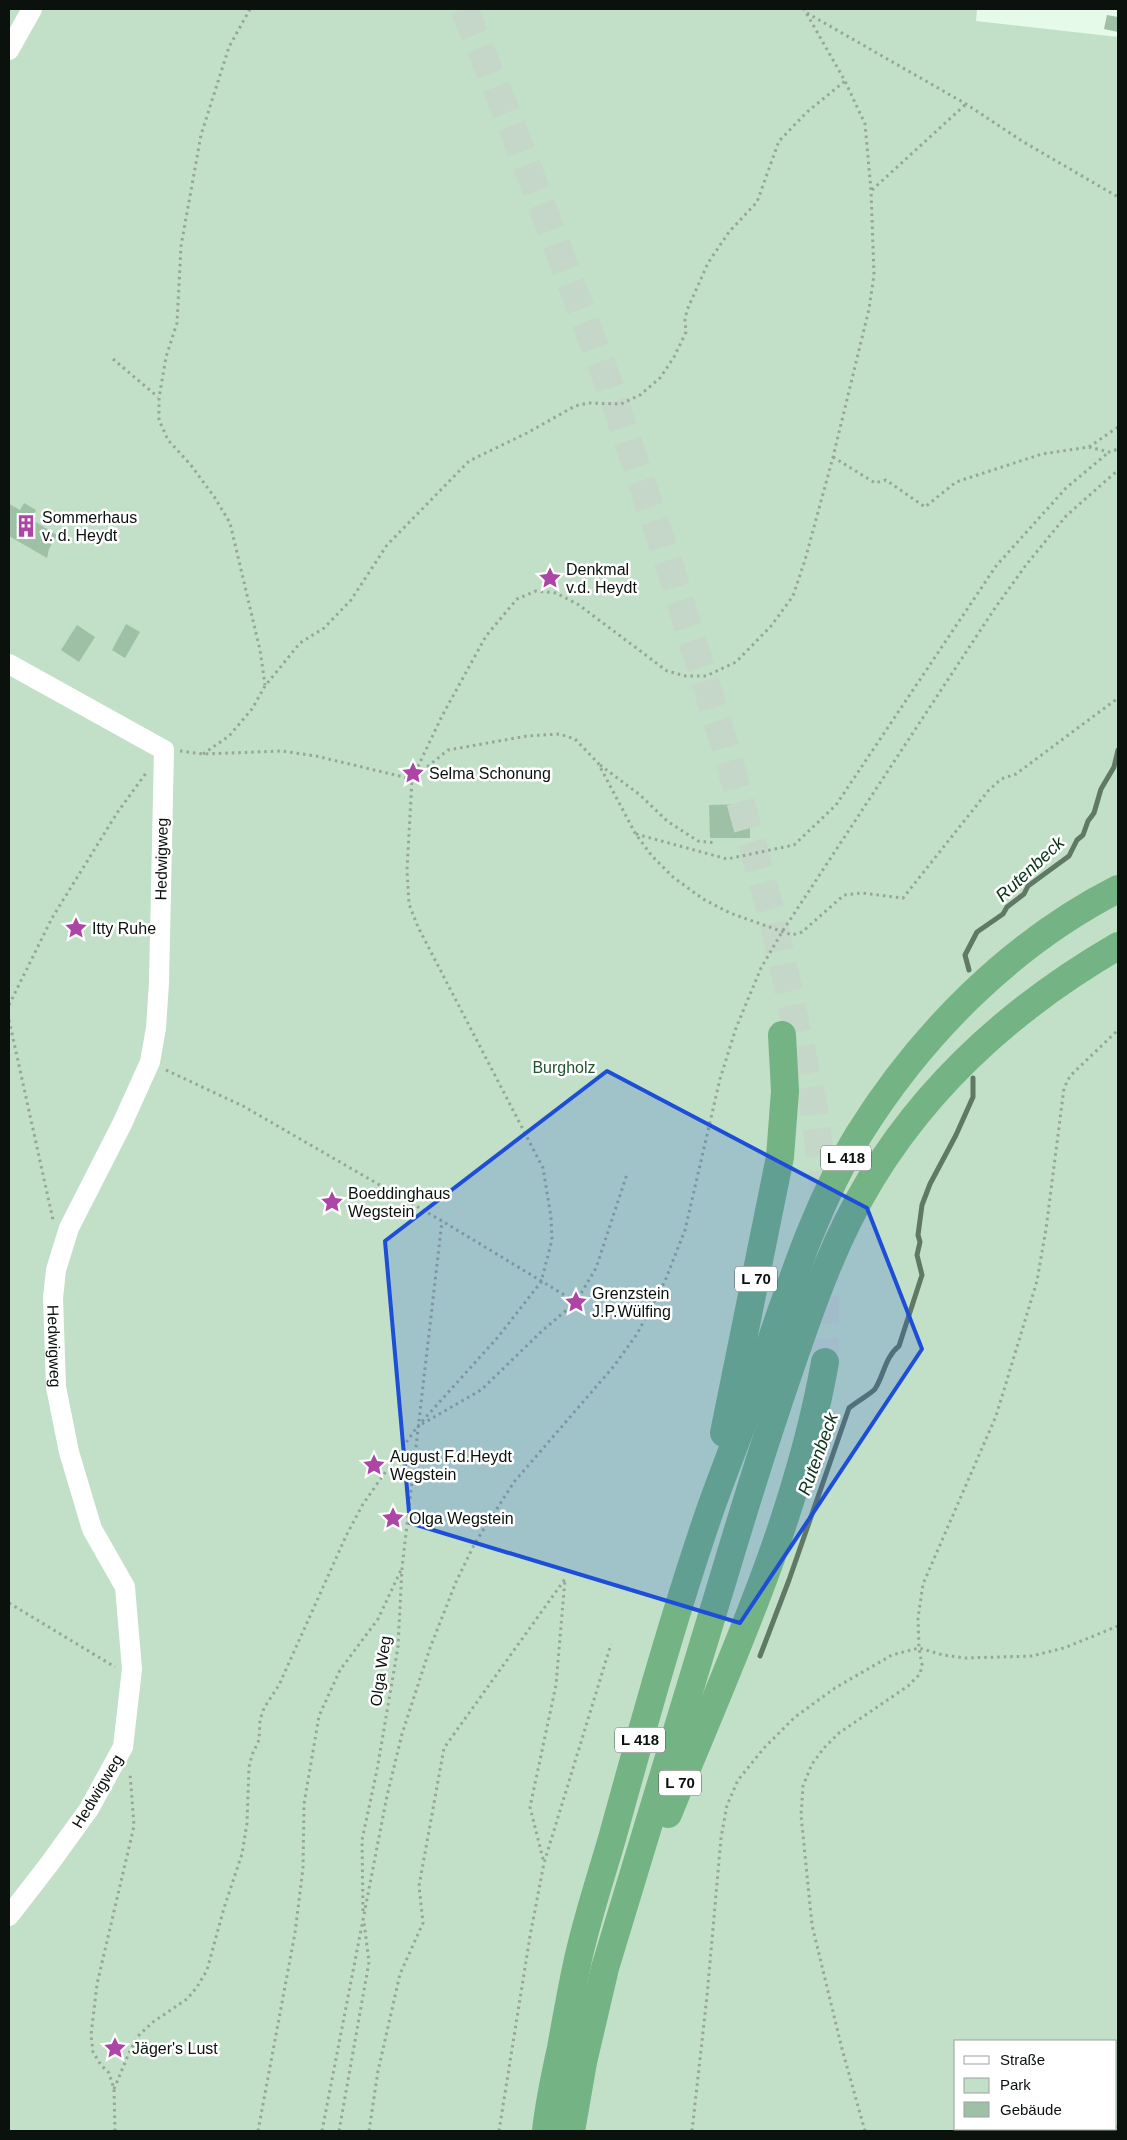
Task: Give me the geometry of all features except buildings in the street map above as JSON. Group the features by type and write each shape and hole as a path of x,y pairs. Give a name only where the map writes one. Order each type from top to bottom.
{"highway":[{"name":"L 418","path":"546,2131 578,1961 643,1729 706,1520 752,1396 793,1273 820,1208 858,1136 880,1103 916,1056 955,1012 983,984 1053,927 1090,903 1118,889"},
{"name":"L 418","path":"571,2131 583,2062 605,1968 776,1406 820,1282 847,1222 888,1153 910,1123 957,1067 1003,1024 1050,988 1118,946"},
{"name":"L 70","path":"706,1520 780,1157 784,1100 782,1035"},
{"name":"L 70","path":"605,1968 756,1599 800,1470 816,1410 825,1362"}],"street":[{"path":"9,50 32,9"},
{"path":"9,664 164,750"},
{"name":"Hedwigweg","path":"9,1916 89,1809 123,1747 132,1669 124,1587 92,1529 69,1452 56,1387 53,1298 56,1270 76,1212 122,1124 150,1062 156,1028 159,983 164,750"}],"path":[{"path":"250,9 230,46 201,135 181,246 177,323 166,357 159,398 160,420 168,440 190,464 215,498 230,523 260,650 265,686"},
{"path":"114,2089 129,2052 138,2036 154,2022 187,1999 197,1988 207,1970 224,1908 242,1854 247,1823 249,1767 259,1740 260,1720 264,1708 279,1685 362,1504 417,1427 498,1337 541,1282 552,1240 551,1217 543,1168 418,928 409,904 407,870 412,779 442,716 486,636 517,599 536,591 556,593 579,605 667,671 686,676 706,676 736,662 771,626 793,596 805,560 833,457 869,309 874,275 872,190 865,124 845,81 804,10"},
{"path":"804,10 966,104 1022,142 1118,198"},
{"path":"412,779 316,756 282,751 203,754 229,736 252,709 265,686 300,643 324,628 351,600 387,545 469,461 527,433 575,406 588,403 621,404 640,395 660,378 674,357 686,332 684,320 687,310 708,263 729,232 757,202 780,141 808,112 845,81"},
{"path":"872,190 966,104"},
{"path":"113,359 159,398"},
{"path":"1089,447 1118,427"},
{"path":"833,457 875,483 886,480 925,507 956,482 1042,454 1089,447 1109,452"},
{"path":"635,834 728,859 794,845 836,805 996,566 1066,488 1109,452 1118,449"},
{"path":"322,2131 387,1796 402,1734 430,1648 456,1582 475,1543 514,1482 614,1366 637,1334 665,1281 685,1230 699,1177 720,1079 736,1028 761,968 782,932 989,616 1026,565 1066,516 1118,470"},
{"path":"598,763 635,834 652,856 673,878 703,900 730,913 792,935 802,932 844,895 861,894 903,898 988,791 1001,779 1016,774 1118,698"},
{"path":"412,779 448,750 527,736 559,734 575,739 598,763 640,794 668,821 698,841 716,843"},
{"path":"9,1005 57,910 117,812 164,750"},
{"path":"9,1020 61,1252"},
{"path":"865,2131 842,2049 813,1932 804,1860 801,1797 806,1776 824,1748 839,1733 859,1718 918,1678 922,1669 918,1618 924,1584 996,1416 1036,1281 1046,1229 1064,1088 1070,1076 1118,1030"},
{"path":"150,1062 244,1106 442,1220 576,1302"},
{"path":"417,1427 481,1390 543,1330 576,1302 596,1268 627,1174"},
{"name":"Olga Weg","path":"363,1918 362,1840 377,1770 398,1647 402,1568 442,1220"},
{"path":"258,2131 295,1933 303,1868 304,1804 319,1716 340,1670 378,1619 402,1568"},
{"path":"369,2131 378,2071 400,1974 423,1923 419,1886 444,1748 565,1579 556,1685 530,1807 544,1863"},
{"path":"9,1604 131,1676"},
{"path":"692,2131 707,1996 721,1838 727,1805 738,1780 764,1748 789,1723 835,1688 892,1655 919,1648 943,1656 964,1658 1032,1656 1079,1643 1118,1626"},
{"path":"500,2131 530,1936 544,1863 611,1644"},
{"path":"115,2131 114,2089 109,2073 101,2065 93,2052 91,2035 98,1984 134,1826 132,1786 123,1747"},
{"path":"339,2131 369,1962 363,1918"}],"highlighted area":[{"path":"607,1071 867,1208 922,1349 740,1623 410,1523 385,1241"}],"green space":[{"name":"Burgholz","path":"9,9 977,9 976,21 1118,37 1118,2131 9,2131"}],"waterway":[{"name":"Rutenbeck","path":"969,970 965,955 977,932 1003,914 1007,907 1024,894 1028,886 1069,856 1077,840 1083,835 1088,821 1094,813 1101,789 1114,767 1118,750"},
{"name":"Rutenbeck","path":"760,1656 789,1580 849,1408 875,1389 891,1355 899,1346 922,1275 917,1255 920,1242 918,1235 922,1205 930,1184 956,1135 973,1097 973,1078"}],"tunnel":[{"path":"464,9 512,126 608,382 670,568 724,743 773,919 813,1104 821,1162 825,1210 825,1362"}],"place":[{"name":"Sommerhaus v. d. Heydt","path":"26,526"},
{"name":"Denkmal v.d. Heydt","path":"550,578"},
{"name":"Selma Schonung","path":"413,773"},
{"name":"Itty Ruhe","path":"76,928"},
{"name":"Boeddinghaus Wegstein","path":"332,1202"},
{"name":"Grenzstein J.P.Wülfing","path":"576,1302"},
{"name":"August F.d.Heydt Wegstein","path":"374,1465"},
{"name":"Olga Wegstein","path":"393,1518"},
{"name":"Jäger's Lust","path":"115,2048"}]}
